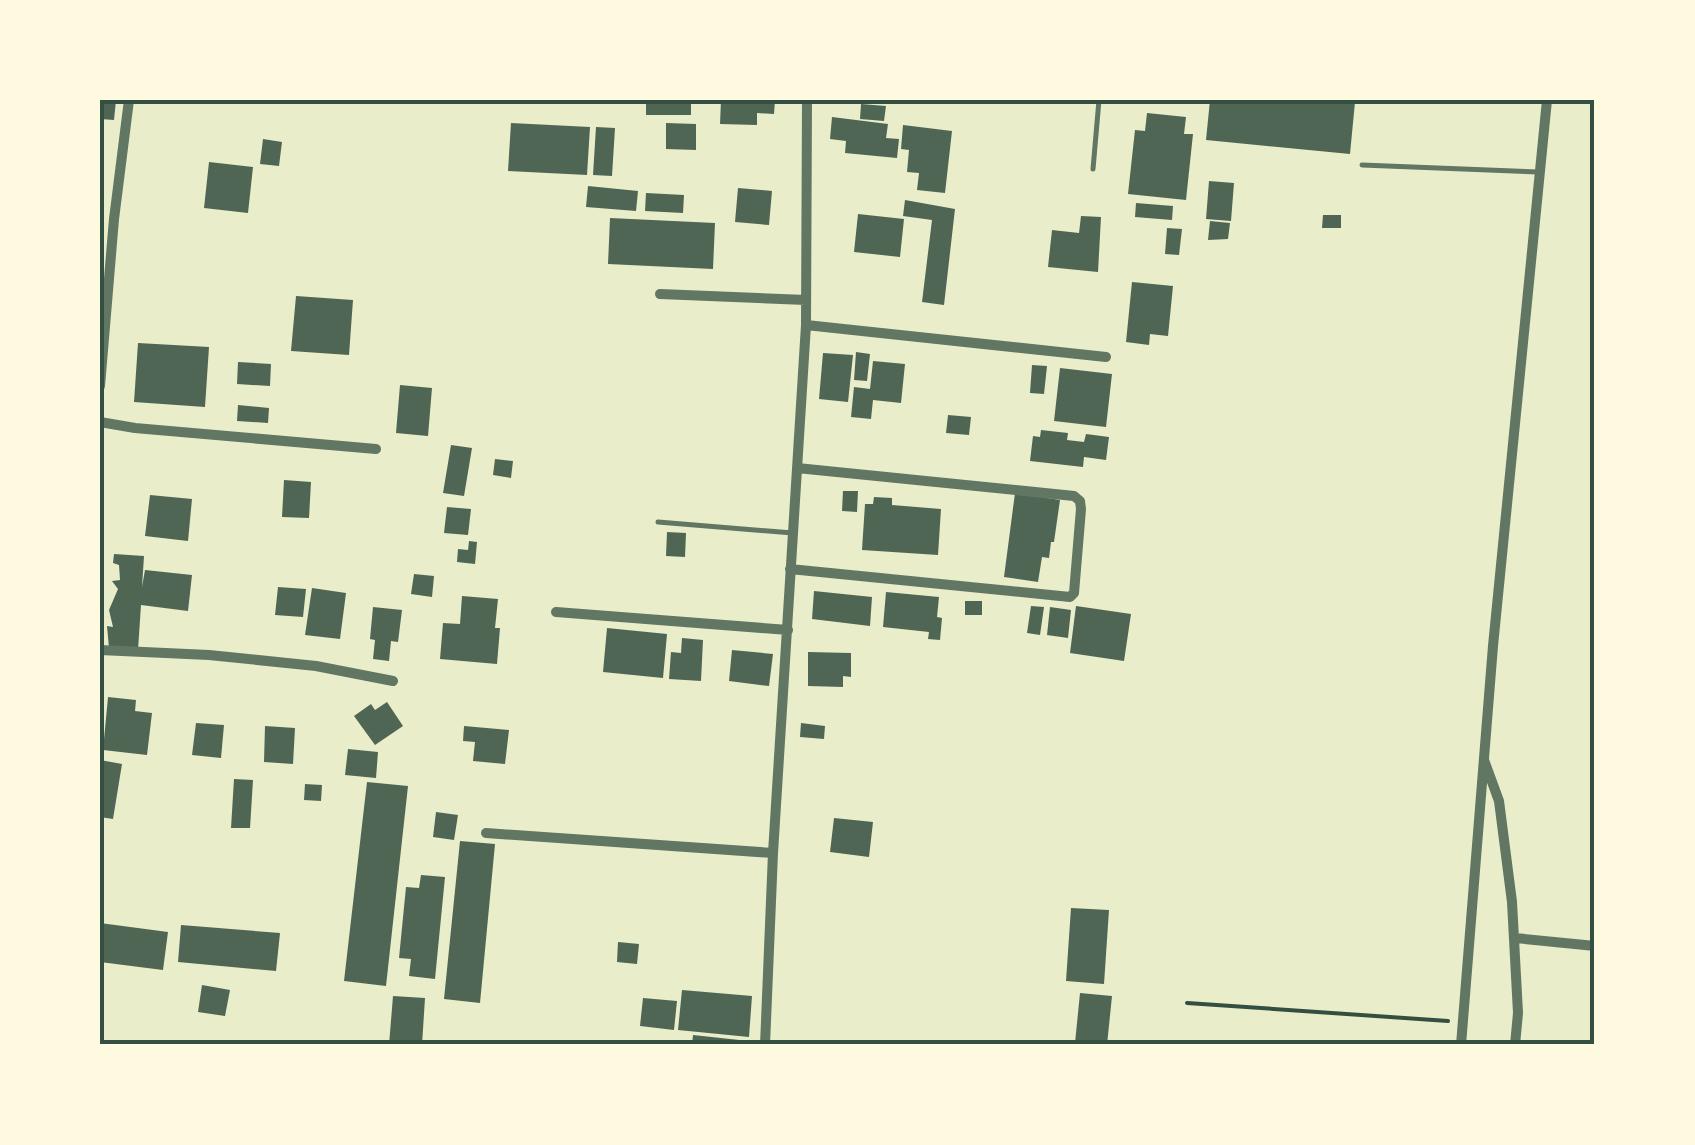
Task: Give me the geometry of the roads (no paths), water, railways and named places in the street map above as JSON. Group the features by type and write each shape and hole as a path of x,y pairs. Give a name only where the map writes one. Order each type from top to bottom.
{"street":[{"path":"100,386 129,100"},
{"path":"765,1045 806,324 807,100"},
{"path":"1461,1045 1483,758 1546,100"},
{"path":"660,294 806,300"},
{"path":"806,324 1106,357"},
{"path":"100,422 376,448"},
{"path":"790,569 1070,597 1074,593 1081,508 1074,496 797,468"},
{"path":"556,612 788,630"},
{"path":"100,650 316,666 393,681"},
{"path":"1483,758 1498,801 1515,938 1515,1045"},
{"path":"486,833 773,852"},
{"path":"1515,938 1595,946"}],"lane":[{"path":"1093,168 1099,100"},
{"path":"1362,165 1539,172"},
{"path":"658,522 792,532"}]}
